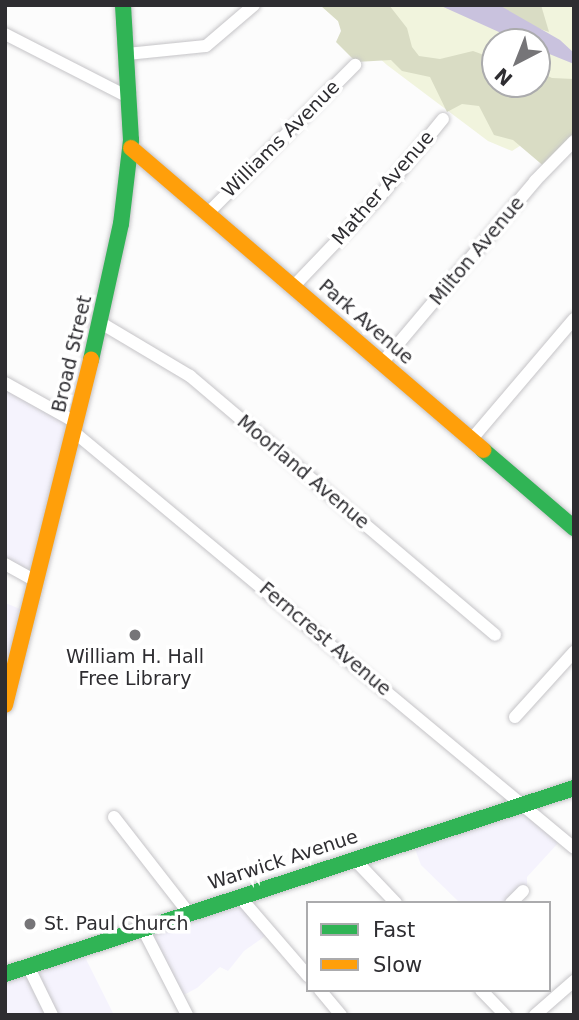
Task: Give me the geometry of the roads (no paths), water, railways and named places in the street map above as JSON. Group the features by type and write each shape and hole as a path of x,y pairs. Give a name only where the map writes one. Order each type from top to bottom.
{"main road":[{"name":"Broad Street","path":"5,705 76,428 121,223 131,148 123,5"},
{"name":"Park Avenue","path":"131,148 574,528"},
{"name":"Warwick Avenue","path":"5,974 574,788"}],"street":[{"path":"127,54 206,46 254,5"},
{"path":"5,34 130,98"},
{"name":"Williams Avenue","path":"208,214 355,65"},
{"name":"Mather Avenue","path":"293,286 381,195 443,119"},
{"name":"Milton Avenue","path":"382,363 535,181 574,141"},
{"path":"471,440 574,319"},
{"name":"Moorland Avenue","path":"101,323 190,376 495,635"},
{"name":"Ferncrest Avenue","path":"5,383 76,428 574,848"},
{"path":"5,564 37,581"},
{"path":"516,717 574,652"},
{"path":"114,817 188,912"},
{"path":"354,859 394,901"},
{"path":"513,901 523,891"},
{"path":"239,896 306,974"},
{"path":"143,929 187,1015"},
{"path":"28,966 51,1015"},
{"path":"535,1015 574,981"},
{"path":"322,992 341,1015"},
{"path":"483,992 505,1015"}],"place":[{"name":"William H. Hall Free Library","path":"135,635"},
{"name":"St. Paul Church","path":"30,924"}]}
